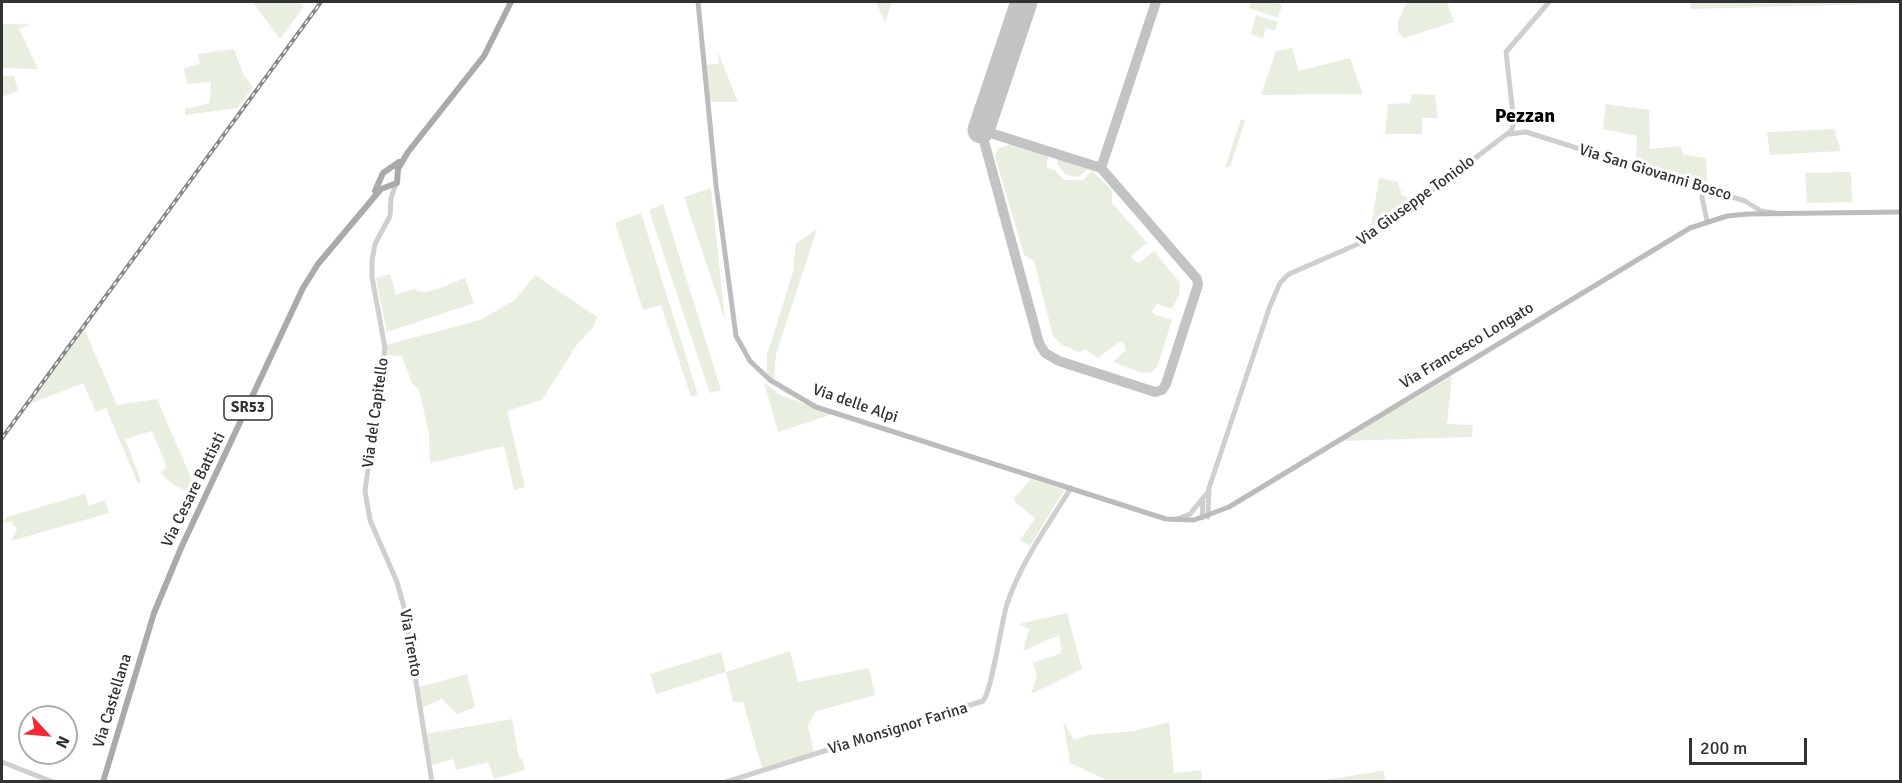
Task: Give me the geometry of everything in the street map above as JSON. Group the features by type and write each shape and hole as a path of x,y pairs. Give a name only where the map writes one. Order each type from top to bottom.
{"main road":[{"name":"Via Cesare Battisti","path":"360,213 384,172 390,170 408,153 484,56 511,2"},
{"name":"Via delle Alpi","path":"698,2 716,185 736,336 750,360 784,390 816,407 1173,520"},
{"name":"Via Cesare Battisti","path":"149,628 181,548 303,288 318,264 381,189 396,184 397,175 408,153"},
{"path":"390,170 397,175"},
{"path":"381,179 387,187"},
{"name":"Via Francesco Longato","path":"1173,520 1205,517 1218,512 1671,239 1707,221 1737,215 1900,212"},
{"name":"Via Castellana","path":"103,782 149,628"}],"street":[{"path":"1517,129 1513,119 1506,52 1549,2"},
{"name":"Via San Giovanni Bosco","path":"1517,129 1745,201 1761,211 1782,214"},
{"name":"Via Giuseppe Toniolo","path":"1173,520 1190,514 1209,488 1270,306 1280,283 1288,274 1365,241 1517,129"},
{"name":"Via del Capitello","path":"367,511 366,483 385,348 372,277 372,261 375,244 390,212 391,196 396,184"},
{"path":"387,187 390,212"},
{"path":"1705,189 1702,197 1707,221"},
{"name":"Via Monsignor Farina","path":"726,782 983,701 988,692 994,657 1010,596 1071,488"},
{"name":"Via Giuseppe Toniolo","path":"1205,517 1209,488"},
{"path":"1205,496 1205,517"},
{"path":"1207,507 1218,512"},
{"name":"Via Trento","path":"367,511 401,594 432,782"},
{"path":"2,762 53,782"}],"green space":[{"path":"253,2 300,2 304,6 280,39"},
{"path":"876,2 892,2 885,22"},
{"path":"1251,2 1276,2 1282,5 1278,18 1249,8"},
{"path":"1407,2 1447,2 1454,22 1404,38 1398,32 1398,21"},
{"path":"1690,2 1880,2 1880,4 1691,9"},
{"path":"1256,15 1278,22 1275,31 1266,28 1263,38 1251,34"},
{"path":"2,24 29,24 19,29 38,69 2,68"},
{"path":"1292,48 1299,71 1350,58 1363,94 1261,95 1276,51"},
{"path":"234,49 244,76 253,87 237,108 185,115 185,109 210,103 211,82 187,84 184,68 200,64 198,54"},
{"path":"718,52 738,102 709,102 707,65 719,63"},
{"path":"2,76 14,76 18,91 2,97"},
{"path":"1412,94 1435,95 1438,118 1422,118 1422,134 1385,134 1388,104 1410,103"},
{"path":"1606,104 1649,110 1650,149 1680,146 1684,155 1706,158 1708,190 1636,164 1637,136 1603,129"},
{"path":"1241,119 1245,121 1230,167 1225,168"},
{"path":"1834,129 1841,151 1770,155 1767,132"},
{"path":"1011,144 1048,156 1047,168 1055,170 1064,180 1083,180 1092,171 1112,190 1112,203 1147,243 1132,255 1132,259 1139,263 1154,251 1180,283 1179,295 1172,309 1157,304 1152,311 1154,314 1172,320 1158,365 1152,372 1143,373 1113,362 1126,350 1123,342 1119,342 1098,358 1085,349 1079,352 1062,345 1053,336 1034,261 1024,255 995,156 999,148"},
{"path":"1057,159 1087,169 1079,177 1066,175 1058,166"},
{"path":"1851,172 1852,202 1807,203 1805,173"},
{"path":"1379,178 1398,182 1402,195 1414,200 1370,232"},
{"path":"711,188 725,320 684,197"},
{"path":"663,204 721,390 710,393 649,210"},
{"path":"641,213 698,395 691,397 661,305 643,310 615,223"},
{"path":"817,229 776,354 774,381 767,376 767,355 793,272 796,243"},
{"path":"390,274 396,295 414,289 432,291 465,278 474,303 387,332 376,278"},
{"path":"535,275 597,317 594,326 576,346 542,400 507,411 525,487 514,490 504,446 430,463 429,434 419,390 412,383 402,356 386,355 386,345 480,320 515,300"},
{"path":"84,328 117,405 157,399 198,494 177,486 161,472 167,467 152,431 125,439 141,481 138,484 106,408 96,412 83,383 27,405"},
{"path":"1452,376 1447,424 1473,425 1472,437 1341,441"},
{"path":"764,382 780,395 833,414 778,432"},
{"path":"1031,479 1064,490 1030,546 1020,540 1035,518 1016,503 1014,498"},
{"path":"85,494 89,506 105,500 109,513 11,541 17,529 11,521 2,523 7,517"},
{"path":"1067,613 1082,669 1031,694 1037,675 1033,663 1062,653 1059,635 1023,651 1029,629 1019,624"},
{"path":"790,651 798,682 869,668 875,695 815,712 808,726 814,752 762,768 743,702 733,702 726,672"},
{"path":"721,652 726,672 656,694 650,674"},
{"path":"467,674 475,707 457,714 442,699 422,708 419,687"},
{"path":"512,719 519,758 522,759 525,770 494,779 488,762 456,770 453,759 432,765 426,734"},
{"path":"1063,721 1074,740 1088,735 1134,731 1169,722 1174,773 1201,770 1202,781 1108,781 1070,763"},
{"path":"1383,770 1386,781 1317,781 1375,772"}],"taxiway":[{"path":"981,130 1101,168 1156,2"},
{"path":"981,130 1039,343 1045,353 1059,361 1155,392 1162,390 1166,384 1198,285 1197,279 1101,168"}],"runway":[{"path":"981,130 1024,2"}],"railway":[{"path":"2,438 321,2"}],"district":[{"name":"Pezzan","path":"1525,117"}]}
